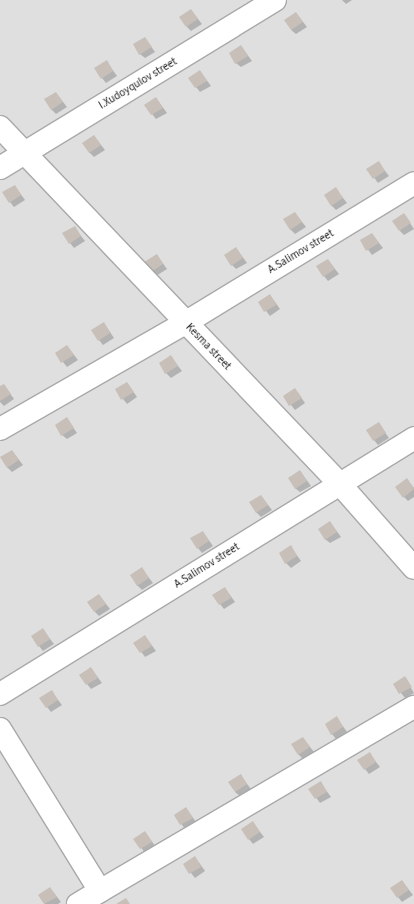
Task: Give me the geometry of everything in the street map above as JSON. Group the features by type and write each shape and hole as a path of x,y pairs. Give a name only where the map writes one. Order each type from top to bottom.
{"street":[{"name":"I.Хudoyqulov street","path":"0,168 275,0"},
{"name":"Kesma street","path":"0,127 23,154 339,483 414,568"},
{"name":"A.Salimov street","path":"0,429 185,323 414,183"},
{"name":"A.Salimov street","path":"0,694 414,438"},
{"path":"78,904 414,707"},
{"path":"0,730 100,891"}],"shaded area":[{"path":"0,0 414,0 414,904 0,904"}],"building":[{"path":"191,9 198,19 186,27 179,17"},
{"path":"296,12 303,22 291,30 284,20"},
{"path":"145,37 152,47 139,55 133,44"},
{"path":"241,45 248,56 235,64 229,53"},
{"path":"107,60 113,71 101,79 94,68"},
{"path":"200,70 207,81 195,88 188,78"},
{"path":"56,92 63,102 51,110 44,99"},
{"path":"156,97 163,108 151,115 144,105"},
{"path":"94,135 101,145 89,153 82,143"},
{"path":"379,161 385,171 373,179 366,169"},
{"path":"15,185 21,195 9,203 2,192"},
{"path":"336,187 343,198 331,206 324,195"},
{"path":"295,212 302,222 290,230 283,219"},
{"path":"404,213 411,223 399,231 392,221"},
{"path":"75,226 81,236 69,244 62,233"},
{"path":"372,233 379,243 366,251 360,240"},
{"path":"236,247 243,258 231,266 224,255"},
{"path":"157,254 163,264 151,272 144,262"},
{"path":"328,259 335,269 323,277 316,266"},
{"path":"270,294 276,305 264,312 258,302"},
{"path":"104,322 110,333 98,341 91,330"},
{"path":"67,345 74,355 61,363 55,353"},
{"path":"171,355 178,366 165,374 159,363"},
{"path":"127,382 134,392 121,400 115,389"},
{"path":"4,384 11,394 0,401 0,386"},
{"path":"295,388 302,398 289,406 283,396"},
{"path":"67,417 74,428 61,436 55,425"},
{"path":"379,422 386,433 373,441 366,430"},
{"path":"12,450 19,460 7,468 0,457"},
{"path":"300,470 307,481 295,489 288,478"},
{"path":"407,478 414,489 403,498 395,487"},
{"path":"261,495 268,505 256,513 249,502"},
{"path":"330,521 337,532 325,540 318,529"},
{"path":"203,531 209,541 197,549 190,538"},
{"path":"291,545 297,556 285,564 279,553"},
{"path":"142,567 149,578 137,586 130,575"},
{"path":"225,587 231,598 219,605 212,595"},
{"path":"99,594 106,604 94,612 87,602"},
{"path":"43,628 50,639 38,647 31,636"},
{"path":"145,635 152,646 140,653 133,643"},
{"path":"91,667 98,678 86,685 79,675"},
{"path":"405,676 412,687 399,694 393,684"},
{"path":"52,690 58,700 46,708 39,698"},
{"path":"337,716 343,727 331,735 325,724"},
{"path":"303,737 310,747 298,755 291,744"},
{"path":"370,752 376,762 364,770 357,760"},
{"path":"241,774 247,784 235,792 228,782"},
{"path":"321,781 327,792 315,799 308,789"},
{"path":"186,807 193,818 180,825 174,815"},
{"path":"253,821 260,832 248,840 241,829"},
{"path":"145,831 152,842 140,849 133,839"},
{"path":"195,856 201,867 189,874 183,864"},
{"path":"402,880 409,890 397,898 390,888"},
{"path":"50,887 57,897 44,904 38,895"},
{"path":"126,898 130,904 116,904"}]}
